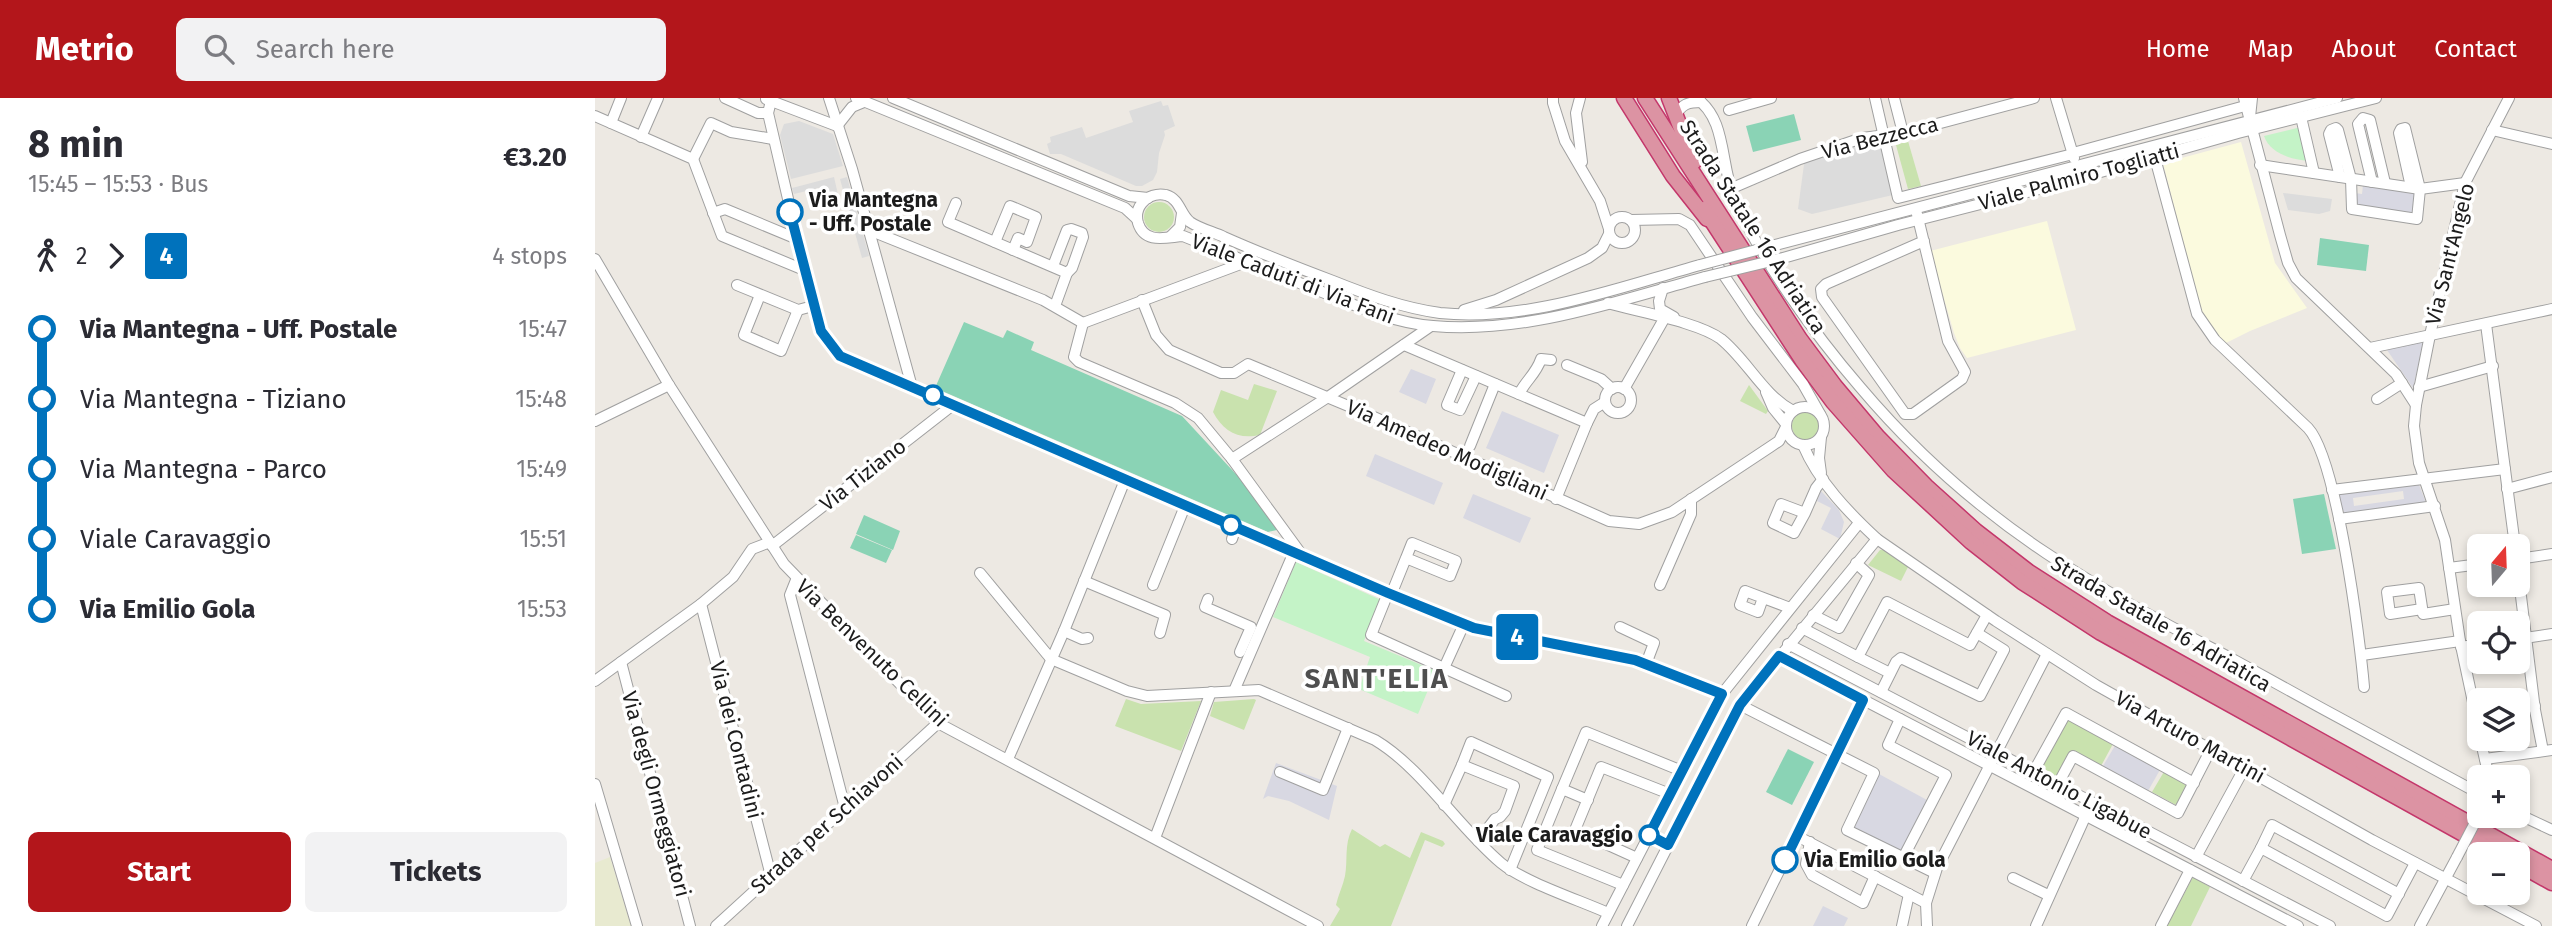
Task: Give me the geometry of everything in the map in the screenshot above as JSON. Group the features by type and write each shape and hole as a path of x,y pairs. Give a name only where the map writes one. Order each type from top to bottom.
{"highway":[{"path":"1612,98 1698,210 1724,230"},
{"path":"1624,98 1672,176"},
{"name":"Strada Statale 16 Adriatica","path":"1636,98 1724,230 1835,386 1878,437 1926,486 1976,531 2029,572 2107,621 2552,869"},
{"name":"Strada Statale 16 Adriatica","path":"1645,98 1795,350 1833,402 1893,470 1971,542 2022,582 2101,633 2478,842"},
{"path":"1669,98 1687,148 1724,230"},
{"path":"2530,871 2552,883"}],"street":[{"path":"611,123 621,98"},
{"path":"641,137 658,98"},
{"path":"725,98 758,113 768,113"},
{"path":"829,98 912,387"},
{"name":"Viale Caduti di Via Fani","path":"893,98 1129,196 1170,197 1176,201 1190,222 1258,252 1365,293 1420,310 1501,313 1569,301 1775,245"},
{"path":"1553,98 1565,141 1584,170 1600,201 1609,232 1618,243 1626,243 1658,221"},
{"path":"1580,98 1576,113 1584,170"},
{"path":"1729,110 1771,98"},
{"path":"1875,98 1885,136"},
{"path":"1894,98 1903,134"},
{"name":"Via Bezzecca","path":"1730,189 1832,147 1861,138 1903,134 2034,98"},
{"path":"2056,98 2073,153"},
{"name":"Viale Palmiro Togliatti","path":"1705,277 2055,185 2153,152 2337,98"},
{"name":"Viale Palmiro Togliatti","path":"1775,245 2126,153 2153,152 2182,139 2301,117 2353,101 2376,98"},
{"name":"Via Sant'Angelo","path":"2471,688 2460,644 2445,540 2416,449 2414,426 2419,387 2465,183 2509,98"},
{"path":"837,126 768,99 773,139 813,306 821,331 840,356 1464,624 1646,664 1722,694"},
{"path":"837,126 860,100"},
{"name":"Viale Caduti di Via Fani","path":"860,100 1125,208 1137,219 1139,226 1149,237 1163,239 1183,236 1371,312 1431,326 1514,324 1705,277"},
{"path":"1675,116 1681,106 1699,100 1715,118 1730,189 1739,209 1797,305 1859,386 1899,430 1971,497 2045,553 2122,600 2467,787"},
{"path":"2247,101 2260,165 2288,263 2296,278 2396,374 2416,405"},
{"name":"Viale Palmiro Togliatti","path":"1885,136 1898,198 2178,124 2247,101"},
{"path":"595,116 693,159 722,236 804,270"},
{"path":"2301,117 2314,173"},
{"path":"2372,182 2358,124 2363,118 2370,120 2385,183"},
{"path":"693,159 711,123 731,132 773,139"},
{"path":"2178,124 2182,139"},
{"path":"2340,177 2329,134 2336,128 2351,179 2351,207 2354,210 2417,219 2415,188 2407,129 2402,128 2399,133 2415,188"},
{"path":"2492,130 2552,144"},
{"path":"2123,139 2126,153"},
{"path":"2153,152 2197,314 2215,340 2316,437 2339,519 2362,654 2364,687"},
{"name":"Viale Palmiro Togliatti","path":"2073,153 2077,166"},
{"path":"2260,165 2415,188 2465,183"},
{"path":"1137,219 1139,207 1148,198"},
{"path":"1600,201 1635,227 1633,239"},
{"path":"955,203 948,222 1067,273"},
{"path":"995,242 1010,206 1036,217 1027,242 1018,239 1013,250"},
{"path":"713,213 725,209 797,239"},
{"path":"1916,209 1918,220 1924,241 1948,341 1965,372 1962,379 1913,414 1905,414 1822,297 1821,289 1826,284 1924,241"},
{"name":"Viale Caduti di Via Fani","path":"1170,237 1180,227 1182,212"},
{"path":"1452,313 1496,300 1588,258 1602,248 1613,221 1679,219 1696,231 1752,317 1803,384 1820,414 1825,426 1819,458 1822,478 1805,513"},
{"path":"869,230 1055,306 1083,323"},
{"path":"1053,267 1067,230 1082,233 1072,268 1067,273 1055,306"},
{"name":"Via Benvenuto Cellini","path":"595,259 600,275 796,580 938,723 1318,926"},
{"path":"1083,323 1246,262"},
{"path":"737,285 798,310 813,306"},
{"path":"1663,288 1658,301 1660,309 1691,325"},
{"path":"760,295 744,335 781,351 798,310"},
{"name":"Via Amedeo Modigliani","path":"1142,300 1156,335 1169,350 1221,373 1234,373 1248,365 1328,397 1609,522 1629,524 1655,519 1691,499 1779,441 1786,425"},
{"path":"1608,303 1709,331 1723,341 1764,388 1796,410 1811,408 1820,414"},
{"path":"2430,335 2552,309"},
{"path":"1624,390 1664,319"},
{"path":"1083,323 1074,357 1079,362 1175,403 1198,418 1233,458 1298,554"},
{"path":"2486,324 2513,534"},
{"path":"1233,458 1431,326"},
{"name":"Via Sant'Angelo","path":"2370,348 2430,335"},
{"path":"1404,345 1587,424"},
{"path":"1520,394 1526,380 1536,374 1541,359 1551,360"},
{"path":"1567,365 1601,379 1612,389 1624,390"},
{"path":"2419,387 2493,366"},
{"path":"1462,370 1447,405 1460,410 1476,376"},
{"path":"2377,399 2402,383"},
{"path":"1470,446 1495,384"},
{"path":"1786,425 1803,399 1803,384"},
{"path":"595,421 669,385"},
{"path":"1764,388 1773,408 1786,425 1790,438 1801,444 1813,444 1821,437"},
{"path":"1612,389 1605,397 1605,402 1613,412 1625,411 1630,400 1624,390"},
{"path":"1556,499 1594,409 1605,402"},
{"name":"Via Tiziano","path":"595,681 701,604 733,577 752,549 771,544 954,404"},
{"name":"Via Amedeo Modigliani","path":"1770,447 1801,444"},
{"name":"Via Arturo Martini","path":"1801,444 1822,478 1859,523 1877,539 1987,615 2096,685 2415,863 2536,926"},
{"path":"2332,490 2505,469"},
{"path":"2507,489 2552,477"},
{"path":"1008,759 1065,631 1125,480"},
{"path":"1660,585 1691,514 1691,499"},
{"path":"1153,585 1185,506"},
{"path":"2339,519 2435,506"},
{"path":"1602,926 1722,694 1859,523"},
{"path":"1232,539 1236,527"},
{"path":"1627,926 1740,705 1877,539"},
{"path":"1406,558 1450,576 1456,561 1412,543 1371,635 1506,696"},
{"path":"1234,691 1298,554"},
{"path":"2531,557 2552,554"},
{"path":"1813,615 1839,628 1869,575 1856,563"},
{"path":"2449,568 2467,566"},
{"path":"980,573 1051,659 1137,694 1259,690 1348,728 1391,750 1478,841 1510,870 1608,913"},
{"path":"796,580 790,595 845,808"},
{"path":"1084,581 1165,615 1160,633"},
{"path":"1763,598 1790,608"},
{"path":"1208,599 1205,607 1251,627 1240,652"},
{"path":"1858,657 1887,602 1970,645 1987,615"},
{"name":"Via dei Contadini","path":"701,604 771,876"},
{"path":"2423,609 2423,614 2455,609"},
{"path":"1444,668 1464,624"},
{"path":"1620,627 1654,643 1646,664"},
{"path":"1802,628 1890,673"},
{"path":"1065,631 1082,639 1088,638"},
{"path":"1881,692 1901,658 1980,696 2004,650 1977,633"},
{"path":"2530,637 2552,634"},
{"name":"Viale Antonio Ligabue","path":"1788,644 2330,926"},
{"path":"2362,654 2467,644"},
{"path":"1927,926 1926,903 1935,873 2047,654"},
{"name":"Viale Antonio Ligabue","path":"1779,656 2298,926"},
{"name":"Via degli Ormeggiatori","path":"621,662 690,926"},
{"path":"2485,759 2547,751 2529,674"},
{"path":"1155,838 1211,692"},
{"path":"1752,926 1863,700"},
{"path":"1740,705 1874,773 1847,830 1935,873"},
{"path":"2530,707 2535,706"},
{"path":"2034,771 2066,713 2194,783"},
{"path":"1899,719 1888,745 1946,775 1903,858"},
{"name":"Strada per Schiavoni","path":"716,926 938,723"},
{"path":"1280,772 1323,790 1348,728"},
{"path":"1623,885 1537,850 1586,732 1682,771"},
{"path":"1444,805 1471,742 1548,777 1510,870"},
{"path":"2058,784 2073,756 2178,813 2211,748"},
{"name":"Via Sant'Angelo","path":"2483,751 2486,765"},
{"path":"1462,765 1514,786 1505,811 1478,841"},
{"path":"1637,858 1575,830 1601,767 1670,794"},
{"path":"2196,857 2245,767"},
{"path":"595,784 637,926"},
{"path":"1562,789 1588,800"},
{"path":"2036,926 2086,815"},
{"path":"2530,820 2552,830"},
{"path":"2243,881 2272,825 2399,894"},
{"path":"2420,926 2472,828"},
{"path":"1797,836 1926,903"},
{"path":"1810,842 1806,864 1812,875 1863,903 1875,876"},
{"path":"2261,848 2387,916 2415,863"},
{"path":"2161,926 2190,870"},
{"path":"2013,878 2048,895"},
{"path":"1902,926 1909,894"}],"shaded area":[{"path":"1161,101 1163,106 1168,105 1175,126 1164,131 1157,172 1153,180 1142,186 1136,186 1061,154 1050,154 1047,144 1051,142 1050,137 1082,127 1086,138 1133,122 1129,111"},
{"path":"799,121 833,134 843,166 791,179 780,135 784,124"},
{"path":"1885,136 1897,194 1812,214 1798,209 1805,157"},
{"path":"2241,142 2275,263 2307,308 2224,344 2201,311 2163,163"},
{"path":"834,177 839,199 828,202 823,187 794,194 792,188"},
{"path":"847,177 869,256 862,258 840,179"},
{"path":"2363,185 2417,193 2414,215 2357,208 2355,193 2362,194"},
{"path":"2283,193 2332,199 2330,211 2319,214 2288,210"},
{"path":"2047,221 2076,330 1967,358 1954,333 1930,251"},
{"path":"2424,341 2413,388 2387,350"},
{"path":"1411,369 1436,379 1426,404 1399,392"},
{"path":"1502,411 1559,435 1544,473 1486,448"},
{"path":"1375,454 1443,483 1434,505 1366,476"},
{"path":"2418,482 2426,503 2345,515 2337,493","holes":["2403,491 2404,499 2354,506 2353,498"]},
{"path":"1821,491 1839,510 1844,522 1840,539 1821,529 1831,508 1817,501"},
{"path":"1473,494 1531,518 1520,543 1463,518"},
{"path":"2116,744 2161,768 2148,791 2103,766"},
{"path":"1276,763 1337,786 1329,820 1289,801 1268,796 1263,799"},
{"path":"1879,774 1927,800 1900,852 1852,827"},
{"path":"610,857 631,926 595,926 595,863"},
{"path":"1823,906 1848,918 1844,926 1813,926"}],"green space":[{"path":"1794,114 1801,140 1753,152 1746,126"},
{"path":"2301,127 2310,161 2277,152 2264,136"},
{"path":"1908,141 1921,186 1908,189 1896,145"},
{"path":"1159,202 1169,207 1174,217 1169,227 1159,232 1149,227 1144,217 1149,207"},
{"path":"2320,238 2369,245 2366,271 2317,265"},
{"path":"964,322 1003,338 1007,330 1034,342 1031,350 1182,416 1259,499 1275,522 1277,530 1268,532 935,388"},
{"path":"1254,384 1277,391 1260,435 1238,435 1226,429 1213,412 1221,390 1248,400"},
{"path":"1749,385 1768,411 1766,414 1740,401"},
{"path":"1806,412 1816,416 1820,426 1816,436 1806,440 1796,436 1792,426 1796,416"},
{"path":"2324,494 2336,549 2302,554 2293,499"},
{"path":"864,515 900,531 893,550 856,534"},
{"path":"856,535 892,550 886,563 850,548"},
{"path":"1880,550 1908,567 1901,581 1868,565"},
{"path":"1296,562 1381,600 1364,641 1436,671 1418,714 1359,689 1370,657 1273,617"},
{"path":"1126,699 1141,704 1201,701 1181,751 1115,726"},
{"path":"1256,700 1244,730 1210,716 1214,702"},
{"path":"2069,717 2114,742 2101,766 2073,751 2058,777 2041,767"},
{"path":"1788,749 1814,762 1792,805 1766,792"},
{"path":"2165,770 2188,782 2176,805 2152,792"},
{"path":"1352,829 1380,847 1385,844 1410,858 1421,832 1445,844 1442,847 1425,840 1391,926 1330,926 1340,909 1336,905 1345,876 1347,847"},
{"path":"2193,877 2210,887 2191,926 2167,926"}],"bus line":[{"name":"4","path":"790,212 821,331 840,356 1474,628 1635,660 1722,694 1649,835 1668,845 1740,705 1779,656 1863,700 1785,860"}],"place":[{"name":"Via Mantegna - Uff. Postale","path":"790,212"},
{"name":"Viale Caravaggio","path":"1649,835"},
{"name":"Via Emilio Gola","path":"1785,860"}],"district":[{"name":"SANT'ELIA","path":"1377,678"}]}
